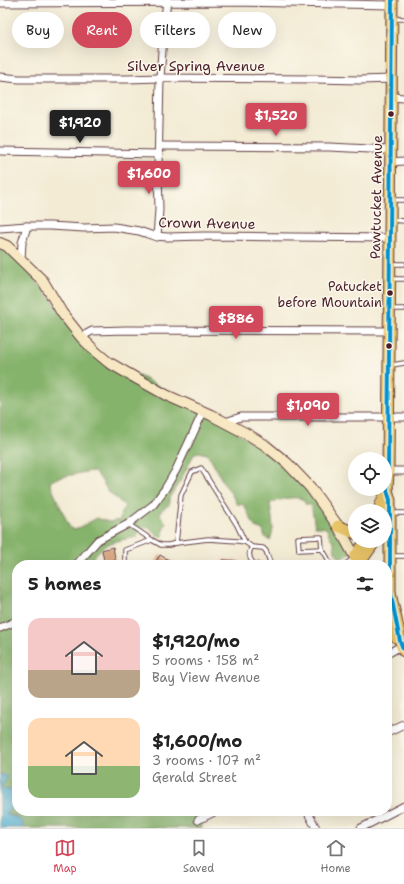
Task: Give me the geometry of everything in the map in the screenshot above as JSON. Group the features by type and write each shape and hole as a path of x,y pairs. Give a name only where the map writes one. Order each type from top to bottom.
{"main road":[{"name":"Pawtucket Avenue","path":"388,452 392,2"},
{"path":"0,243 7,246 43,280 62,313 81,337 108,362 166,395 225,422 249,435 265,445 287,463 310,486 338,526 355,560"},
{"name":"Pawtucket Avenue","path":"381,504 387,496"},
{"path":"338,526 348,530"},
{"path":"358,560 363,548"},
{"path":"359,560 369,548"},
{"name":"Pawtucket Avenue","path":"388,548 389,560"},
{"name":"Pawtucket Avenue","path":"392,604 403,649"},
{"path":"392,628 403,649"}],"street":[{"path":"0,3 167,1 363,4 392,2"},
{"path":"157,237 159,210 158,169 160,146 160,78 167,1"},
{"name":"Silver Spring Avenue","path":"0,77 19,79 392,79"},
{"path":"392,98 404,98"},
{"path":"160,146 329,147 391,156 404,161"},
{"path":"0,151 159,154"},
{"path":"21,259 22,243 27,226"},
{"name":"Crown Avenue","path":"0,228 27,226 84,228 114,227 139,231 157,237 390,238"},
{"path":"81,337 92,331 126,330 389,331"},
{"path":"80,560 98,540 128,524 153,505 165,489 176,470 203,412"},
{"path":"225,422 241,417 404,417"},
{"path":"392,471 404,471"},
{"path":"0,628 12,623"},
{"path":"392,652 403,649"},
{"path":"392,731 404,725"},
{"path":"392,813 404,807"},
{"path":"198,820 206,816"},
{"path":"310,816 316,828"},
{"path":"361,828 386,816"}],"lane":[{"path":"392,19 404,19"},
{"path":"390,200 404,200"},
{"path":"390,220 404,220"},
{"path":"390,264 404,264"},
{"path":"390,279 404,279"},
{"path":"389,309 404,309"},
{"path":"388,366 404,363"},
{"path":"176,543 181,495 192,472 201,468 237,525 245,542"},
{"path":"392,513 404,513"},
{"path":"128,524 161,545 208,539 238,541 245,542 252,547 263,548 266,551 269,560"},
{"path":"322,549 299,550 298,538 321,537 322,549 328,560"},
{"path":"125,560 125,550 152,540"},
{"path":"251,560 249,551 252,547"},
{"path":"389,556 404,556"}],"green space":[{"path":"0,242 6,245 98,354 210,414 298,473 351,553 340,558 335,552 334,542 327,529 323,527 315,527 310,505 305,504 305,501 302,499 297,498 288,498 270,503 273,530 270,540 265,537 263,530 255,527 244,505 237,504 207,454 198,452 194,454 169,498 169,505 161,511 160,515 166,523 163,529 163,536 160,537 149,528 144,527 139,530 137,537 109,544 102,548 91,560 12,560 12,789 3,789 2,786 6,778 1,774","holes":["90,471 94,472 100,478 108,491 125,506 121,513 120,520 109,522 97,518 75,530 70,528 50,484 51,481 57,478"]},
{"path":"12,808 12,815 6,813"},
{"path":"15,816 198,816 202,820 202,828 24,828"}],"water":[{"path":"0,774 7,776 2,786 3,789 12,789 12,808 6,813 22,821 24,828 0,828"}],"building":[{"path":"113,547 115,560 104,560 102,550"},
{"path":"160,555 168,560 157,560"}],"transit line":[{"path":"390,560 390,500 387,490 392,0"},
{"path":"392,600 400,641 404,651"}],"place":[{"name":"Patucket before Mountain","path":"390,293"}]}
